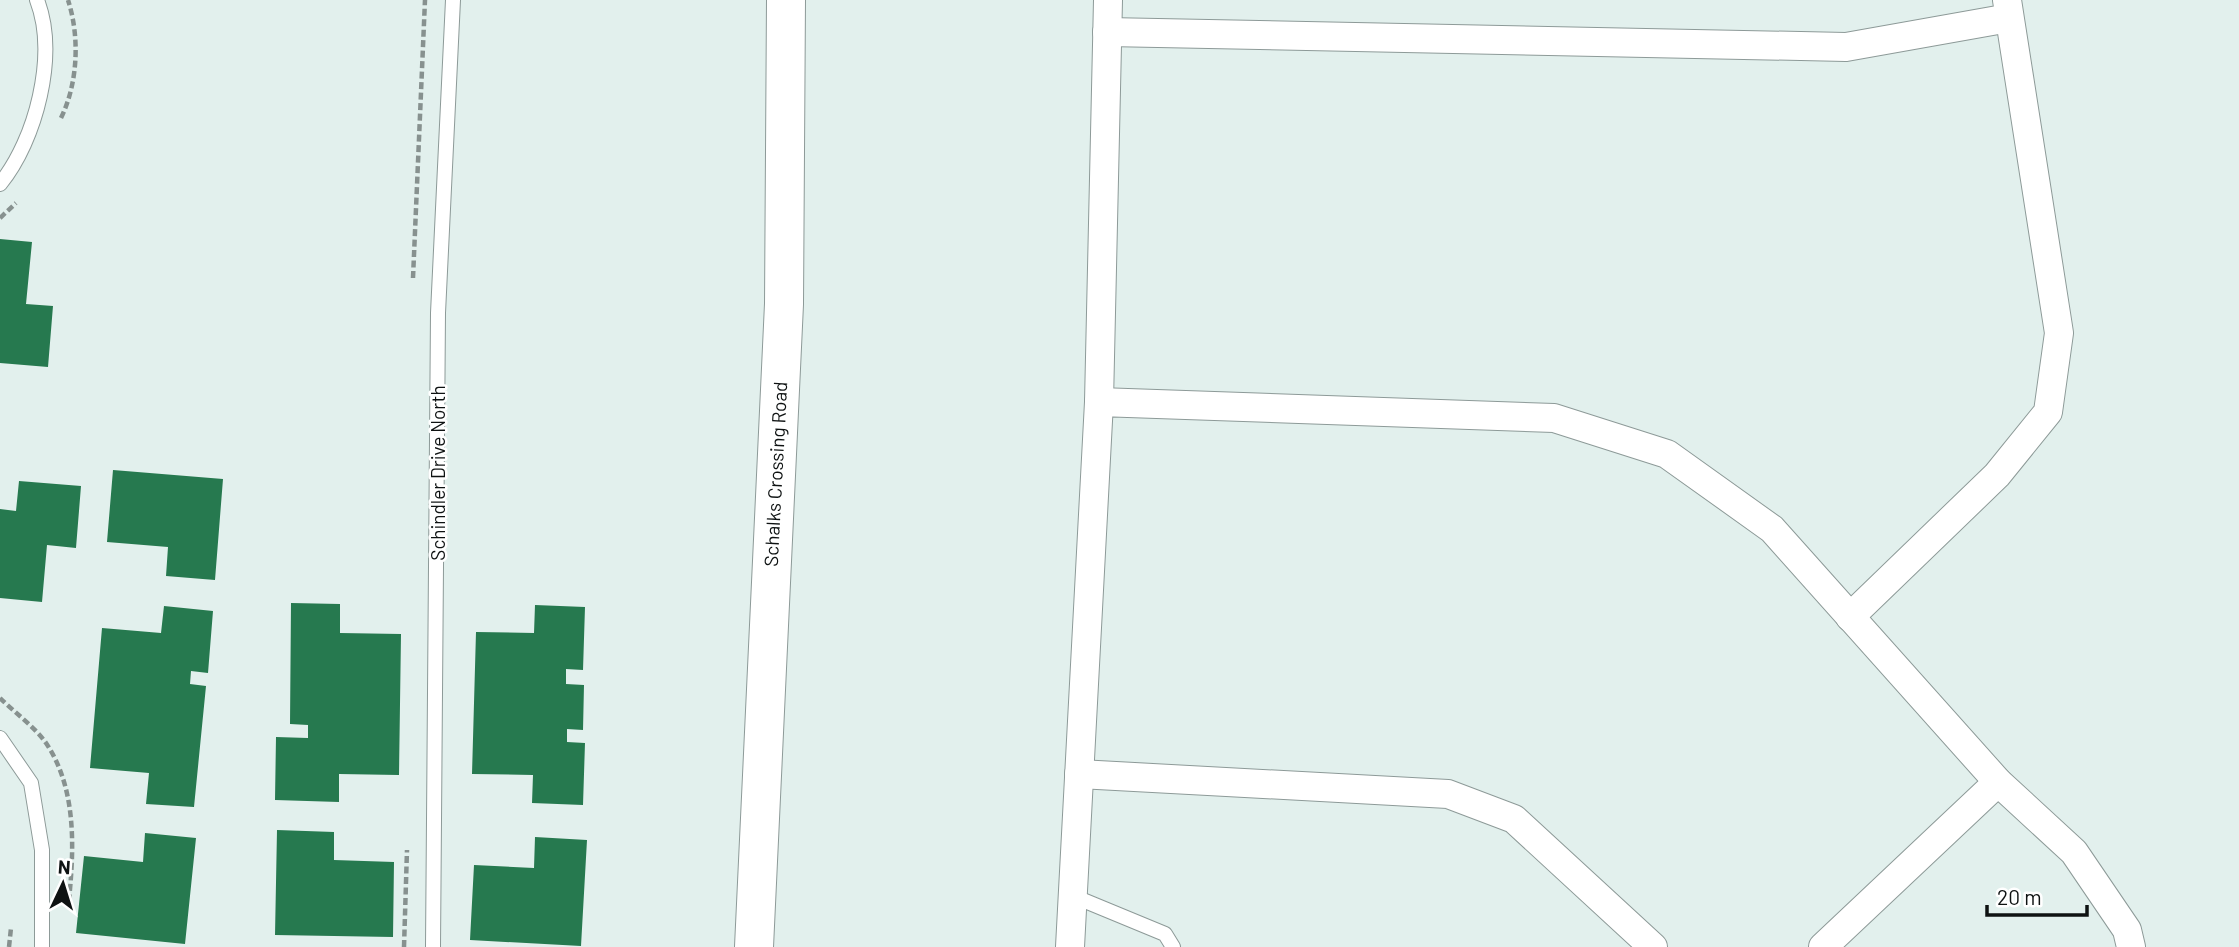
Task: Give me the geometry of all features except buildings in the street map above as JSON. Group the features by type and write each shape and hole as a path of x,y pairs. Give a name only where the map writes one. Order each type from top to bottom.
{"street":[{"name":"Schalks Crossing Road","path":"754,947 784,304 786,0"},
{"path":"1070,947 1098,402 1108,0"},
{"path":"1107,32 1846,47 2008,9 2059,333 2048,412 1997,475 1850,617"},
{"path":"1098,402 1554,418 1667,454 1772,529 1998,782 2074,852 2127,930 2131,947"},
{"path":"1079,774 1448,793 1514,819 1653,947"},
{"path":"1823,947 1998,782"}],"lane":[{"path":"0,184 26,143 39,103 44,41 37,0"},
{"name":"Schindler Drive North","path":"433,947 438,313 453,0"},
{"path":"0,738 31,783 42,850 42,947"},
{"path":"1073,896 1165,934 1173,947"}],"path":[{"path":"9,947 11,928"}]}
